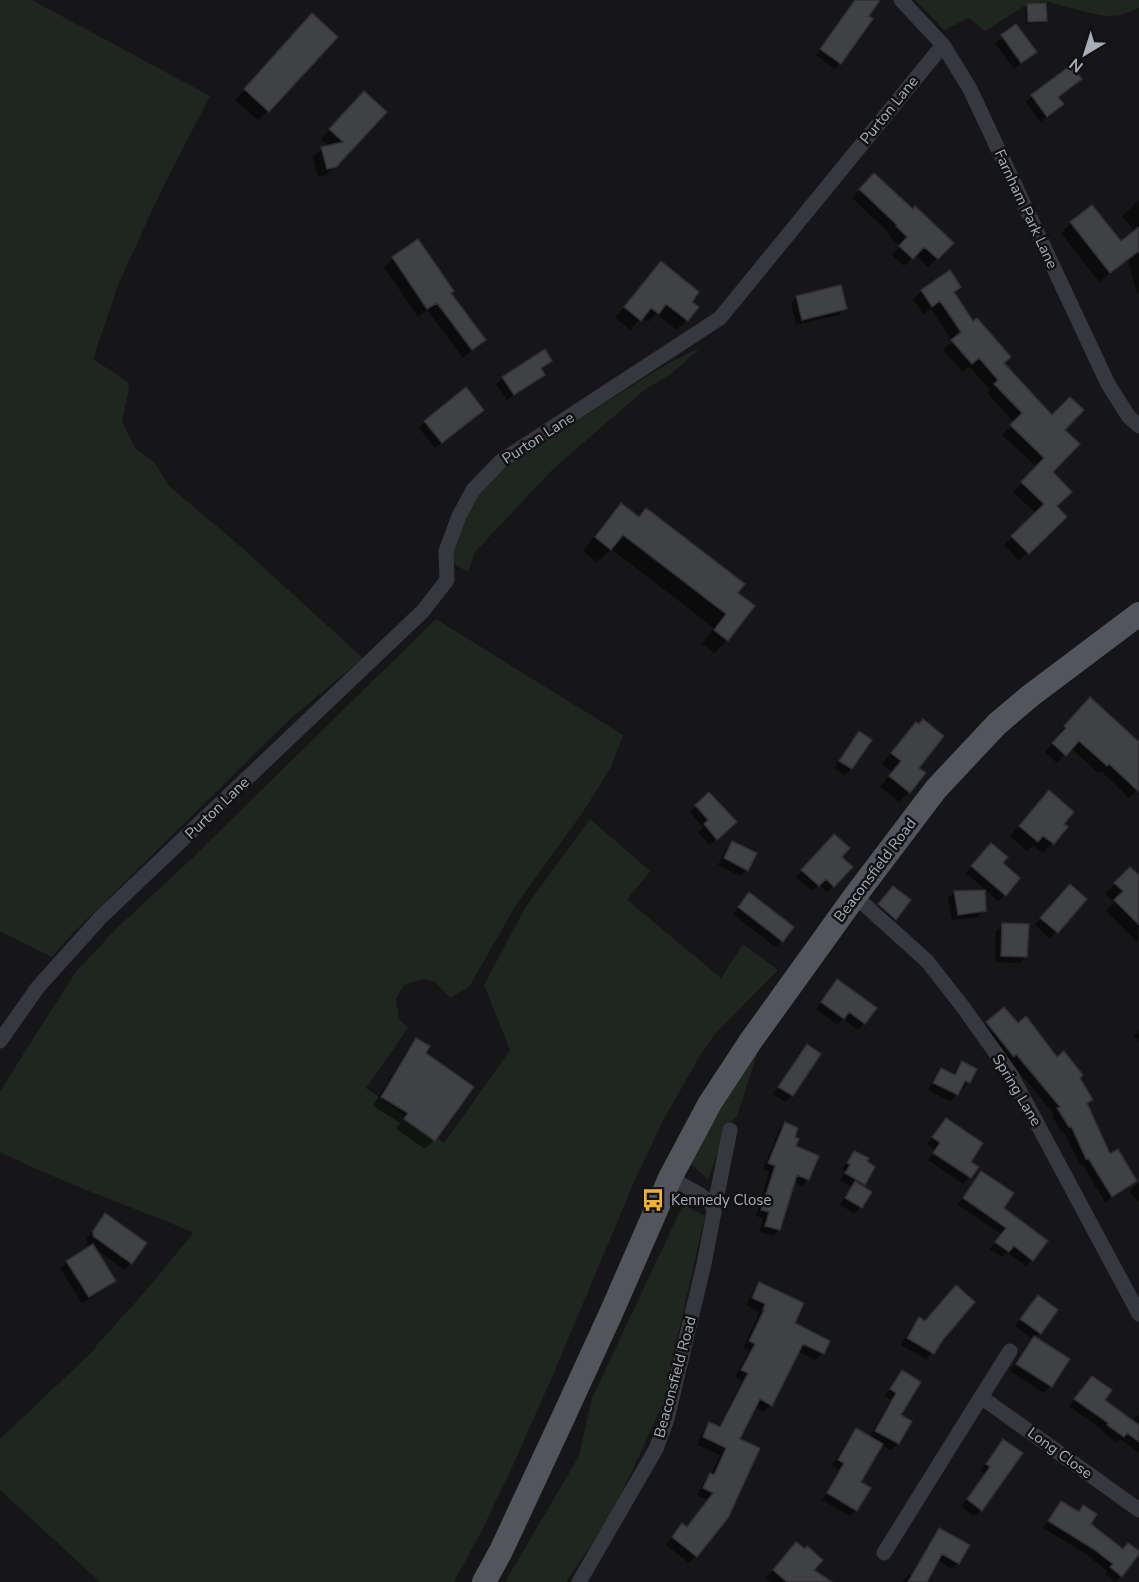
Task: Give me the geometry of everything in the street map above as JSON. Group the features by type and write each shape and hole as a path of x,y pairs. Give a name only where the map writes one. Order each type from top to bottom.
{"main road":[{"name":"Beaconsfield Road","path":"484,1582 501,1551 567,1410 670,1178 710,1103 750,1042 855,896 936,789 997,724 1030,696 1139,614"}],"street":[{"name":"Farnham Park Lane","path":"901,0 943,45 970,89 1108,384 1129,417 1139,426"},
{"name":"Purton Lane","path":"0,1041 38,987 101,917 423,611 447,580 446,551 459,516 473,490 501,461 720,318 943,45"},
{"name":"Spring Lane","path":"855,896 927,961 1010,1073 1139,1314"},
{"name":"Beaconsfield Road","path":"579,1582 656,1449 667,1419 704,1264 713,1219 713,1205 730,1130"},
{"path":"670,1178 699,1194 713,1205"},
{"path":"884,1553 1010,1351"},
{"name":"Long Close","path":"981,1397 1139,1510"}],"shaded area":[{"path":"0,0 32,0 210,96 162,189 118,285 93,359 128,382 129,388 122,421 135,448 154,462 169,486 239,545 363,658 289,720 72,934 52,957 0,931"},
{"path":"915,0 1139,0 1139,8 1121,15 1106,16 1045,1 1026,5 985,31 969,18 944,30"},
{"path":"701,347 671,374 643,391 552,470 475,552 468,572 451,562 453,540 479,489 514,461 625,390 669,363"},
{"path":"436,619 623,735 611,767 583,812 516,905 469,987 450,998 434,981 423,979 404,985 396,999 399,1019 408,1028 366,1088 444,1143 510,1050 484,985 525,908 590,819 650,871 627,900 721,978 743,944 778,970 714,1035 665,1117 637,1175 509,1474 454,1582 100,1582 0,1490 0,1439 95,1349 143,1294 192,1232 71,1184 0,1152 0,1091 75,973 117,928 186,864"},
{"path":"758,1051 737,1116 728,1125 708,1179 690,1163 715,1115"},
{"path":"683,1205 705,1216 662,1406 613,1512 566,1582 505,1582 579,1456 592,1398"}],"building":[{"path":"855,0 880,0 869,16 873,19 841,64 820,49"},
{"path":"1046,3 1047,21 1028,22 1027,4"},
{"path":"312,13 338,37 269,112 244,89"},
{"path":"1016,24 1037,52 1021,63 1001,35"},
{"path":"1071,65 1082,79 1058,97 1064,104 1047,117 1031,95"},
{"path":"364,91 387,112 336,167 327,169 321,147 343,142 329,129"},
{"path":"874,173 913,209 915,206 954,243 938,259 924,247 913,259 899,246 907,237 859,189"},
{"path":"1092,205 1121,241 1139,227 1139,251 1110,273 1070,222"},
{"path":"418,239 454,291 451,293 486,340 472,350 437,303 427,309 392,257"},
{"path":"661,261 699,292 692,302 699,307 688,321 666,304 659,314 651,308 641,321 624,307"},
{"path":"950,270 961,287 954,292 973,321 977,318 1011,357 1004,363 1052,415 1070,397 1084,410 1065,430 1080,444 1053,472 1072,492 1057,506 1067,517 1029,554 1011,536 1044,504 1021,482 1044,458 1010,425 1022,413 994,384 998,380 979,358 972,364 951,340 961,332 940,301 932,307 921,290"},
{"path":"841,285 847,309 802,320 796,296"},
{"path":"545,349 552,361 541,368 545,375 514,395 502,377"},
{"path":"466,387 484,410 442,443 424,421"},
{"path":"621,503 639,517 646,508 745,584 738,593 755,606 728,641 714,630 726,614 623,535 611,550 595,537"},
{"path":"1090,697 1139,742 1139,792 1109,764 1107,766 1079,741 1066,756 1052,743"},
{"path":"923,719 944,736 919,768 926,773 910,793 889,776 901,761 891,753 916,722 919,724"},
{"path":"859,731 872,740 852,769 839,761"},
{"path":"1049,790 1074,812 1064,824 1068,827 1054,844 1043,836 1038,842 1019,826"},
{"path":"709,792 737,822 717,840 704,824 708,820 695,805"},
{"path":"834,834 850,848 842,857 853,867 834,887 826,879 819,886 801,870"},
{"path":"732,841 757,853 748,871 724,858"},
{"path":"991,843 1008,857 1003,863 1020,878 1006,896 971,866"},
{"path":"1130,867 1139,875 1139,925 1114,900 1123,891 1114,883"},
{"path":"1070,884 1087,899 1058,933 1040,918"},
{"path":"893,886 911,900 896,920 878,904"},
{"path":"985,890 986,911 958,915 954,891"},
{"path":"749,892 794,927 783,942 738,907"},
{"path":"1002,923 1029,924 1027,957 1001,956"},
{"path":"837,979 877,1008 865,1024 849,1012 844,1019 821,1002"},
{"path":"1004,1007 1018,1023 1026,1016 1057,1057 1064,1051 1083,1075 1080,1078 1093,1100 1087,1103 1110,1154 1118,1149 1137,1181 1112,1197 1088,1158 1086,1159 1071,1126 1069,1127 1057,1108 1060,1107 1016,1054 1014,1057 986,1022"},
{"path":"416,1038 430,1046 426,1053 474,1087 435,1141 404,1119 408,1113 381,1097"},
{"path":"807,1044 821,1054 793,1096 778,1087"},
{"path":"962,1061 977,1069 970,1083 965,1081 958,1095 933,1083 941,1068 955,1075"},
{"path":"946,1118 983,1143 971,1162 979,1167 971,1178 933,1153 940,1143 932,1137"},
{"path":"785,1122 798,1128 795,1137 799,1139 796,1146 819,1156 809,1180 797,1175 780,1230 765,1226 769,1212 761,1210 775,1166 768,1163"},
{"path":"854,1151 869,1158 867,1161 875,1167 865,1185 845,1173 850,1165 847,1163"},
{"path":"981,1171 1014,1193 1004,1208 1048,1241 1033,1261 1014,1246 1009,1252 995,1242 1006,1228 963,1198"},
{"path":"855,1181 872,1192 862,1208 845,1198"},
{"path":"105,1213 147,1243 132,1264 93,1236 93,1231"},
{"path":"93,1244 116,1281 89,1297 66,1261"},
{"path":"759,1282 804,1303 795,1323 830,1341 824,1354 803,1344 772,1406 760,1399 740,1439 760,1448 728,1518 697,1557 672,1537 682,1523 687,1527 713,1493 703,1488 710,1473 714,1475 726,1448 703,1437 709,1422 720,1427 748,1373 741,1370 755,1344 749,1341 765,1304 752,1298"},
{"path":"956,1285 975,1302 934,1354 907,1338 919,1317 925,1321"},
{"path":"1038,1295 1058,1310 1041,1334 1020,1319"},
{"path":"1034,1336 1070,1359 1052,1387 1016,1364"},
{"path":"902,1370 921,1382 901,1415 912,1421 899,1444 875,1431 896,1393 890,1389"},
{"path":"1092,1376 1112,1390 1105,1400 1139,1425 1139,1442 1127,1433 1124,1437 1074,1399"},
{"path":"856,1428 883,1444 861,1482 871,1488 857,1511 827,1493 844,1463 838,1460"},
{"path":"1003,1439 1023,1453 982,1511 967,1499 990,1467 986,1464"},
{"path":"1061,1501 1079,1512 1083,1505 1097,1514 1091,1524 1123,1549 1128,1543 1139,1551 1122,1577 1110,1567 1113,1564 1092,1548 1048,1521"},
{"path":"939,1528 970,1545 959,1564 942,1554 927,1582 908,1582"},
{"path":"796,1542 805,1549 807,1546 823,1560 814,1570 832,1582 787,1582 773,1570"}],"place":[{"name":"Kennedy Close","path":"653,1200"}]}
